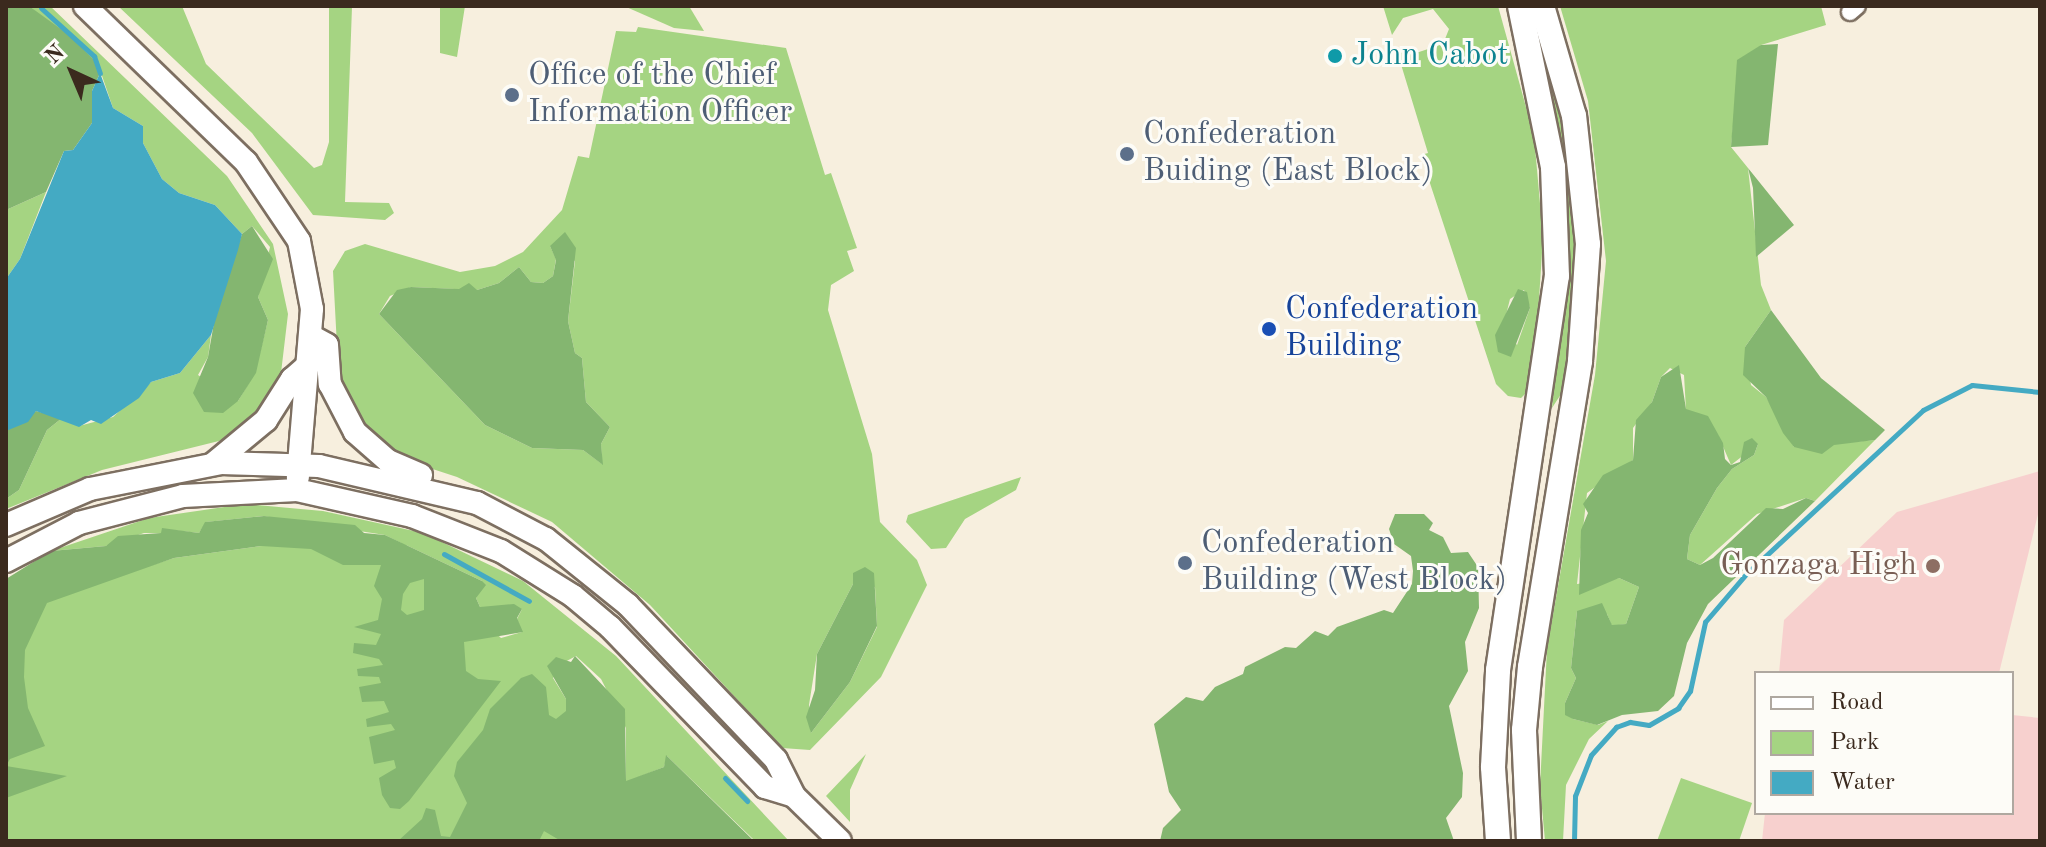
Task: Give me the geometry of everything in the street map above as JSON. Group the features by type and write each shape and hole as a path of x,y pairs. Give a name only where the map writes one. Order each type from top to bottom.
{"main road":[{"path":"85,6 230,144 278,203 305,262 311,336 297,490"},
{"path":"1498,841 1493,767 1498,670 1557,276 1553,167 1520,6"},
{"path":"1529,841 1524,730 1530,667 1580,361 1588,244 1574,116 1542,6"},
{"path":"311,336 327,345 335,396 364,442 399,467 471,493 477,503"},
{"path":"213,464 266,420 292,379 309,364"},
{"path":"6,525 90,489 213,464 299,464 376,476 477,503 546,539 628,605 782,767 794,796 840,841"},
{"path":"6,561 50,535 114,511 183,496 297,490 412,516 514,559 573,596 610,627 765,787 794,796"}],"shaded area":[{"name":"Gonzaga High","path":"2040,471 2040,506 1999,671 1779,671 1784,620 1897,512"},
{"path":"2014,715 2040,718 2040,841 1762,841 1765,815 2014,815"}],"green space":[{"path":"29,6 50,6 227,176 273,244 288,314 281,373 266,404 231,438 102,470 6,509 6,499 19,490 47,430 62,418 79,426 113,417 151,382 180,373 211,335 208,357 198,375 238,401 255,373 268,320 258,297 270,247 252,226 242,234 215,205 179,193 162,179 143,143 143,126 113,108 98,64"},
{"path":"29,6 69,35 98,64 100,73 92,91 92,123 73,150 64,151 46,192 6,210 6,7"},
{"path":"118,6 182,6 206,64 314,168 322,165 329,142 329,6 465,6 457,57 440,53 440,7 352,7 345,202 389,203 394,213 385,220 313,215 252,133"},
{"path":"624,6 689,6 704,31 674,28"},
{"path":"1383,6 1498,6 1534,136 1543,237 1535,362 1529,390 1521,398 1508,396 1496,384 1423,162 1421,155 1428,153 1396,48 1413,54 1443,44 1449,29 1433,9 1403,18 1392,35","holes":["1524,290 1530,308 1517,345 1503,327 1510,299"]},
{"path":"1532,6 1567,128 1579,235 1573,328 1563,391 1552,408 1566,267"},
{"path":"1560,6 1821,6 1826,25 1761,45 1736,96 1731,147 1748,168 1761,285 1771,310 1745,347 1751,385 1766,397 1794,447 1875,440 1815,501 1806,498 1757,514 1700,565 1687,559 1690,535 1717,488 1732,469 1754,455 1758,444 1731,465 1718,435 1686,410 1684,375 1670,368 1661,377 1652,402 1633,428 1633,460 1587,493 1577,584 1619,578 1639,587 1626,624 1612,626 1607,614 1577,611 1571,668 1576,678 1565,703 1573,719 1598,725 1608,721 1589,739 1566,785 1563,841 1545,841 1540,786 1547,649 1595,375 1606,261 1588,101"},
{"path":"638,27 786,48 825,175 831,173 857,248 847,251 854,271 831,285 828,310 872,454 880,522 917,560 927,585 881,677 810,750 782,748 650,605 552,522 457,477 402,459 368,433 345,396 338,365 333,271 345,251 365,244 460,272 495,266 523,252 562,210 578,156 589,158 616,31 636,32","holes":["550,246 575,261 568,321 575,353 582,358 586,402 610,427 601,444 602,464 583,450 532,448 485,425 379,314 390,296 411,287 477,290 499,283 519,267 531,282 543,283 553,276 556,259","853,584 875,587 877,627 850,682 811,733 809,705 817,654"]},
{"path":"1778,44 1768,145 1731,147 1737,60 1761,45"},
{"path":"1748,168 1794,225 1756,257 1753,188"},
{"path":"46,192 20,259 6,279 6,210"},
{"path":"252,226 273,259 258,297 268,320 256,373 238,401 223,413 204,412 193,393 208,357 216,311 242,234"},
{"path":"565,232 576,248 568,321 575,353 582,358 586,402 610,427 601,444 603,465 583,450 532,448 485,425 379,314 397,290 411,287 459,289 469,283 477,290 499,283 519,267 531,282 543,283 553,276 556,260 550,246"},
{"path":"1518,289 1527,292 1530,308 1511,357 1498,352 1495,335"},
{"path":"1771,310 1821,378 1885,430 1875,440 1834,445 1822,454 1794,447 1783,433 1766,397 1743,375 1745,347"},
{"path":"1679,365 1686,409 1708,416 1723,443 1725,459 1731,465 1740,462 1744,442 1752,438 1758,444 1754,455 1732,469 1717,488 1690,535 1687,559 1700,565 1713,558 1766,508 1783,509 1806,498 1815,501 1708,604 1687,643 1674,696 1658,711 1622,715 1597,725 1573,719 1565,715 1565,703 1576,678 1571,668 1577,611 1602,603 1612,625 1626,624 1639,587 1619,578 1579,595 1581,530 1588,513 1583,504 1603,475 1633,460 1636,420 1652,402 1661,377"},
{"path":"36,411 62,418 47,430 19,490 6,499 6,431"},
{"path":"1021,477 1016,490 965,519 946,548 931,549 906,522 908,515"},
{"path":"245,504 323,511 423,533 523,581 616,656 789,841 754,840 667,756 664,767 626,782 626,728 601,679 576,656 563,663 553,678 566,699 569,841 6,841 6,635 22,588 112,578 174,558 261,546 401,543 385,535 263,516 206,522 199,533 162,529 162,533 144,533 106,546 51,551 149,518","holes":["406,545 482,581 476,598 480,607 522,609 517,619 522,632 501,638"]},
{"path":"1395,514 1424,514 1433,523 1429,530 1443,537 1451,553 1468,552 1478,567 1479,608 1465,642 1468,671 1449,706 1463,773 1462,797 1446,818 1454,841 1160,841 1163,828 1181,810 1169,792 1154,724 1186,697 1203,701 1215,687 1243,674 1245,667 1285,647 1296,648 1315,631 1328,636 1337,627 1384,610 1393,613 1412,584 1413,571 1411,556 1394,544 1389,529"},
{"path":"264,516 355,525 364,533 385,535 482,581 486,585 476,598 480,607 514,604 522,609 517,618 523,632 464,642 466,671 478,679 501,681 400,809 390,808 382,795 379,778 396,768 394,760 374,764 369,737 395,730 391,724 367,727 366,719 389,712 384,701 362,702 359,687 381,683 379,677 358,676 357,669 383,665 379,659 353,653 354,643 376,645 381,634 354,627 378,620 382,599 374,586 381,565 343,565 311,549 261,546 174,558 47,603 25,650 24,677 28,708 45,746 10,759 6,766 6,579 51,551 106,546 118,536 161,533 162,528 199,533 205,522","holes":["424,579 424,610 407,615 401,610 403,594 410,583"]},
{"path":"865,567 874,573 877,626 850,682 811,733 806,717 815,690 817,654 853,584 853,573"},
{"path":"575,656 625,709 626,781 664,767 666,755 754,841 561,841 544,831 539,841 398,841 422,819 426,808 435,810 441,836 450,837 467,803 454,776 457,762 483,730 490,709 521,678 532,674 546,687 549,715 556,719 566,711 566,699 547,666 556,657 571,662"},
{"path":"866,754 850,790 850,822 826,796"},
{"path":"6,766 67,776 6,798"},
{"path":"1681,778 1752,803 1739,841 1657,841"}],"water":[{"path":"100,73 113,108 143,126 143,143 162,179 179,193 215,205 242,234 238,250 211,335 180,373 151,382 139,398 101,424 91,420 79,427 36,411 28,422 6,431 6,279 20,259 64,151 73,150 92,123 92,91"}],"waterway":[{"path":"41,8 94,56 100,73"},
{"path":"1574,841 1575,796 1591,755 1616,727 1630,722 1649,725 1678,708 1690,691 1705,622 1746,574 1923,410 1972,385 2040,392"},
{"path":"444,554 529,601"},
{"path":"725,778 747,801"}],"place":[{"name":"John Cabot","path":"1335,56"},
{"name":"Office of the Chief Information Officer","path":"512,95"},
{"name":"Confederation Buiding (East Block)","path":"1127,154"},
{"name":"Confederation Building","path":"1269,329"},
{"name":"Confederation Building (West Block)","path":"1185,563"},
{"name":"Gonzaga High","path":"1933,566"}]}
